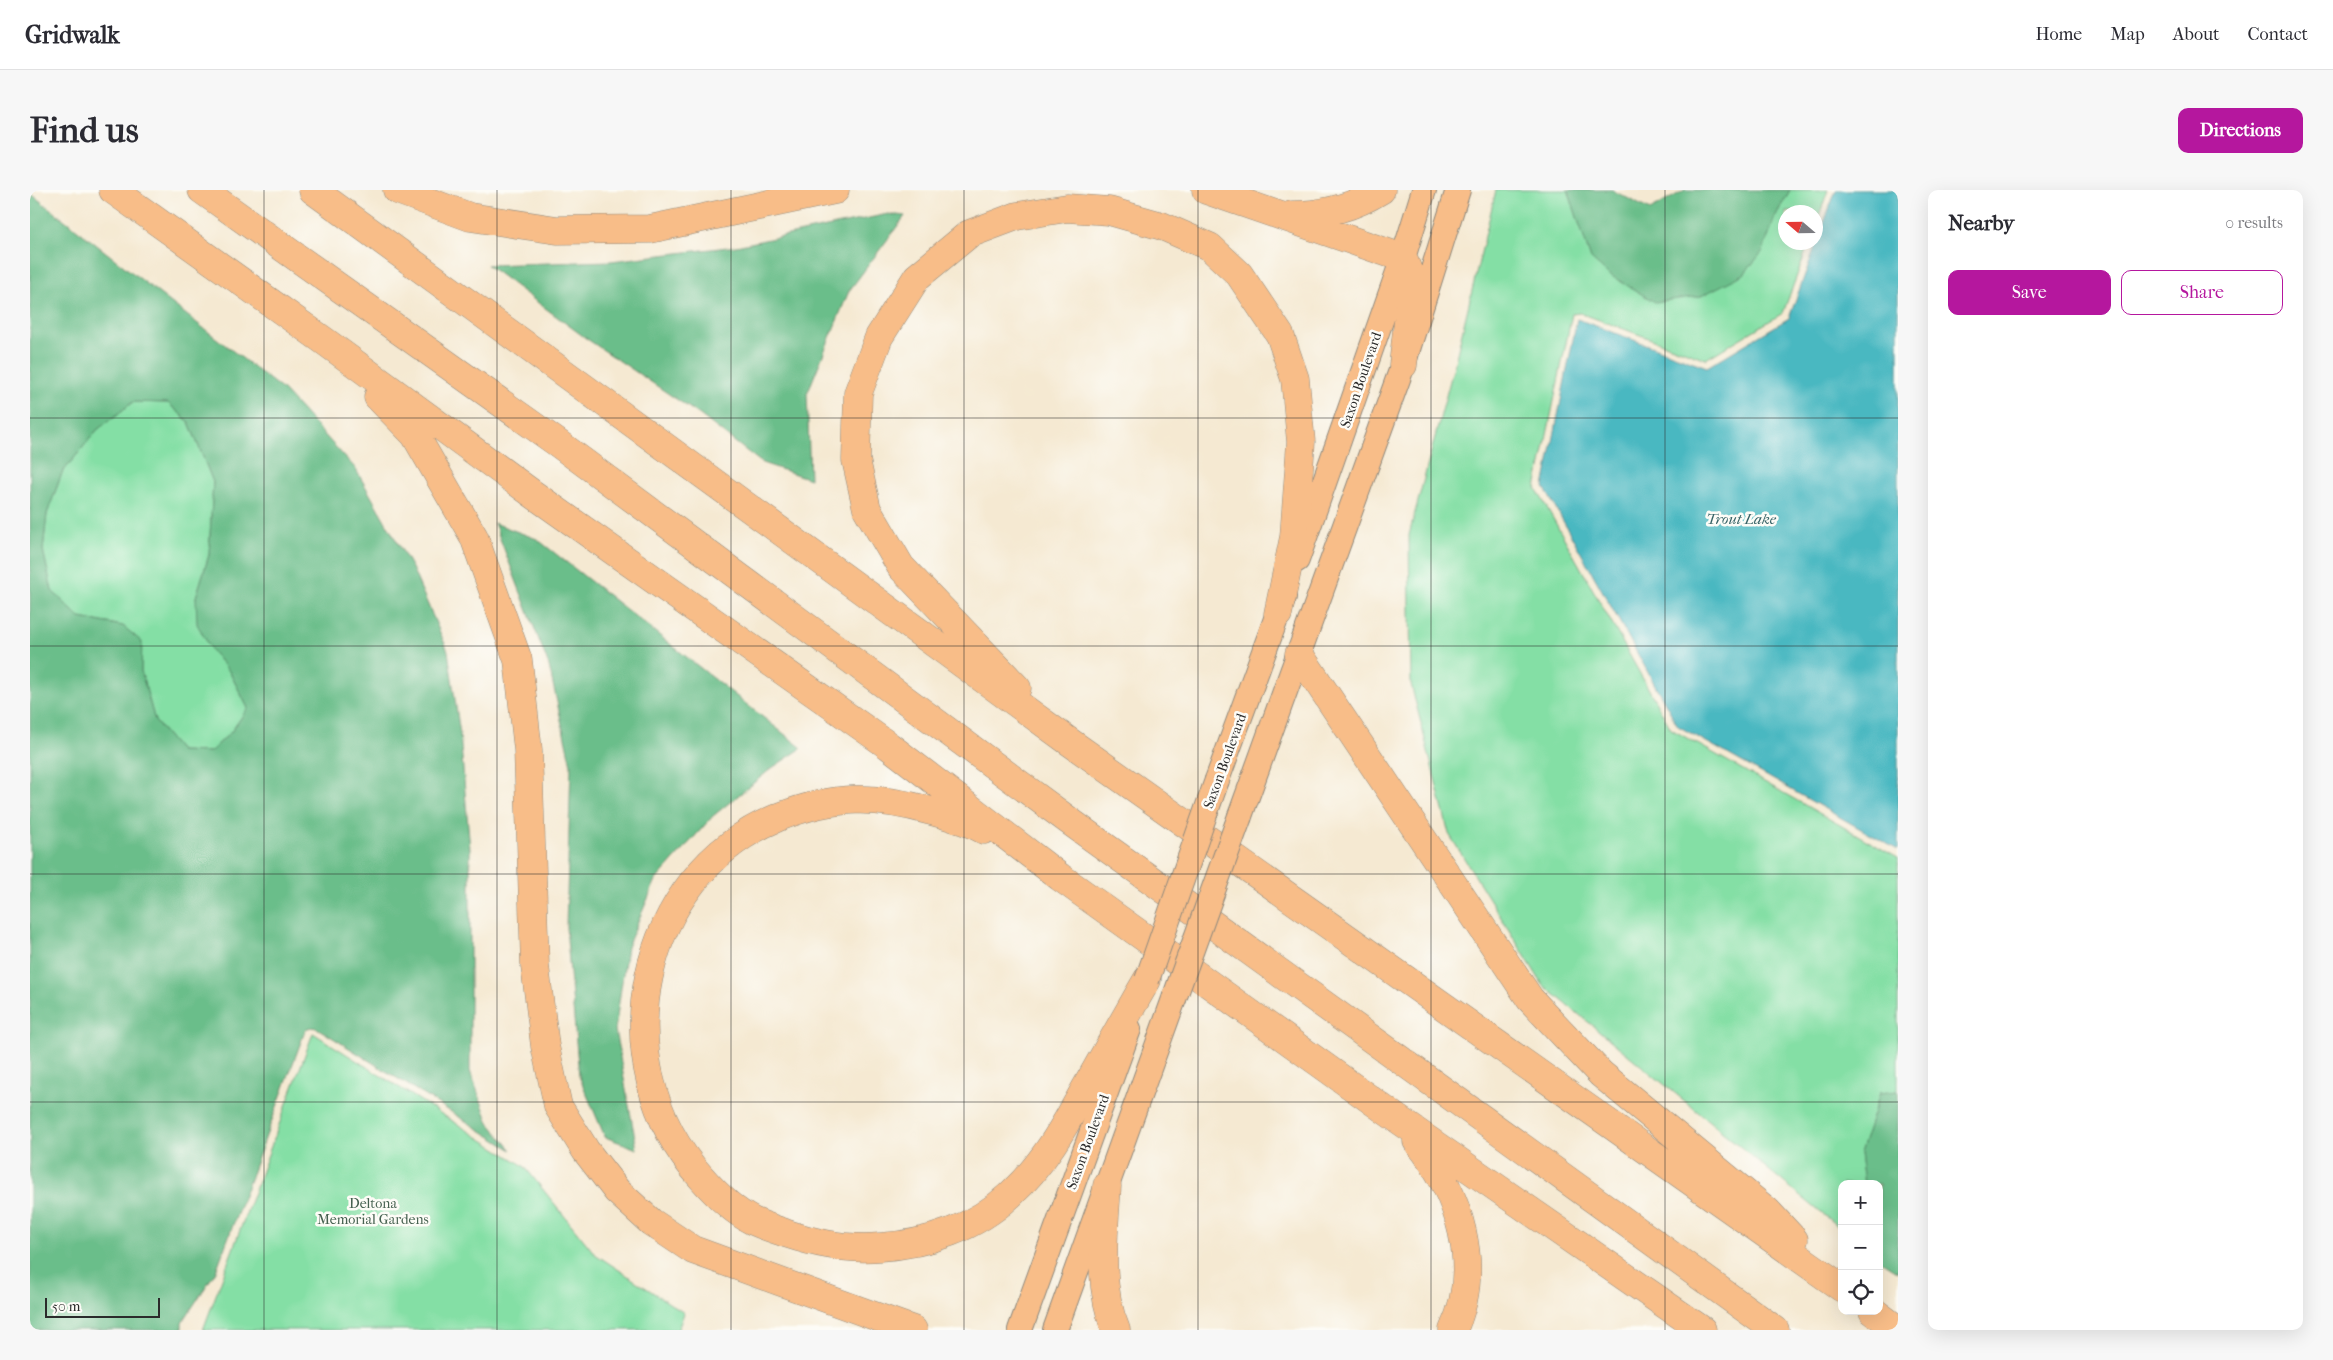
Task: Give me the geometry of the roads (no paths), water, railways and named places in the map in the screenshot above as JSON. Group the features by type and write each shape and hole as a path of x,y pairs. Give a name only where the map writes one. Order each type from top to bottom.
{"highway":[{"path":"113,190 323,340 533,494 889,746 1060,877 1392,1115 1702,1330"},
{"path":"202,190 559,444 1076,826 1774,1330"},
{"path":"313,190 1067,740 1838,1285"},
{"path":"397,190 470,217 557,230 650,229 835,190"},
{"path":"1206,190 1403,258 1410,276 1410,304 1403,365"},
{"path":"1279,214 1313,215 1338,210 1370,197 1381,190"},
{"path":"1067,740 901,567 867,509 856,460 858,393 878,337 917,276 969,234 1017,216 1067,208 1109,211 1162,226 1210,247 1239,274 1280,335 1295,379 1301,442 1300,466 1294,537 1278,614"},
{"path":"323,340 415,435 474,537 518,660 528,750 535,966 545,1046 558,1106 586,1151 617,1191 650,1222 693,1250 914,1330"},
{"path":"1298,654 1530,999 1601,1074 1767,1212 1838,1285"},
{"path":"1060,877 979,827 949,816 890,800 860,798 804,809 766,822 738,839 692,881 676,906 660,938 650,968 644,999 643,1030 645,1060 652,1090 675,1143 689,1164 726,1202 752,1220 806,1240 834,1246 869,1248 906,1245 946,1234 983,1218 1009,1197 1031,1175 1057,1138 1147,980"},
{"path":"1392,1115 1431,1158 1455,1204 1465,1248 1466,1274 1462,1302 1453,1330"},
{"path":"1106,1186 1102,1259 1108,1310 1116,1330"},
{"path":"1878,1315 1898,1330"}],"main road":[{"name":"Saxon Boulevard","path":"1020,1330 1278,614 1403,258 1424,190"},
{"path":"1054,1330 1403,365 1458,190"}],"water":[{"name":"Trout Lake","path":"1836,190 1898,190 1898,850 1678,726 1544,487 1577,319 1707,367 1789,318 1814,250 1823,250 1823,225"}],"park label":[{"name":"Deltona Memorial Gardens","path":"373,1212"}]}
